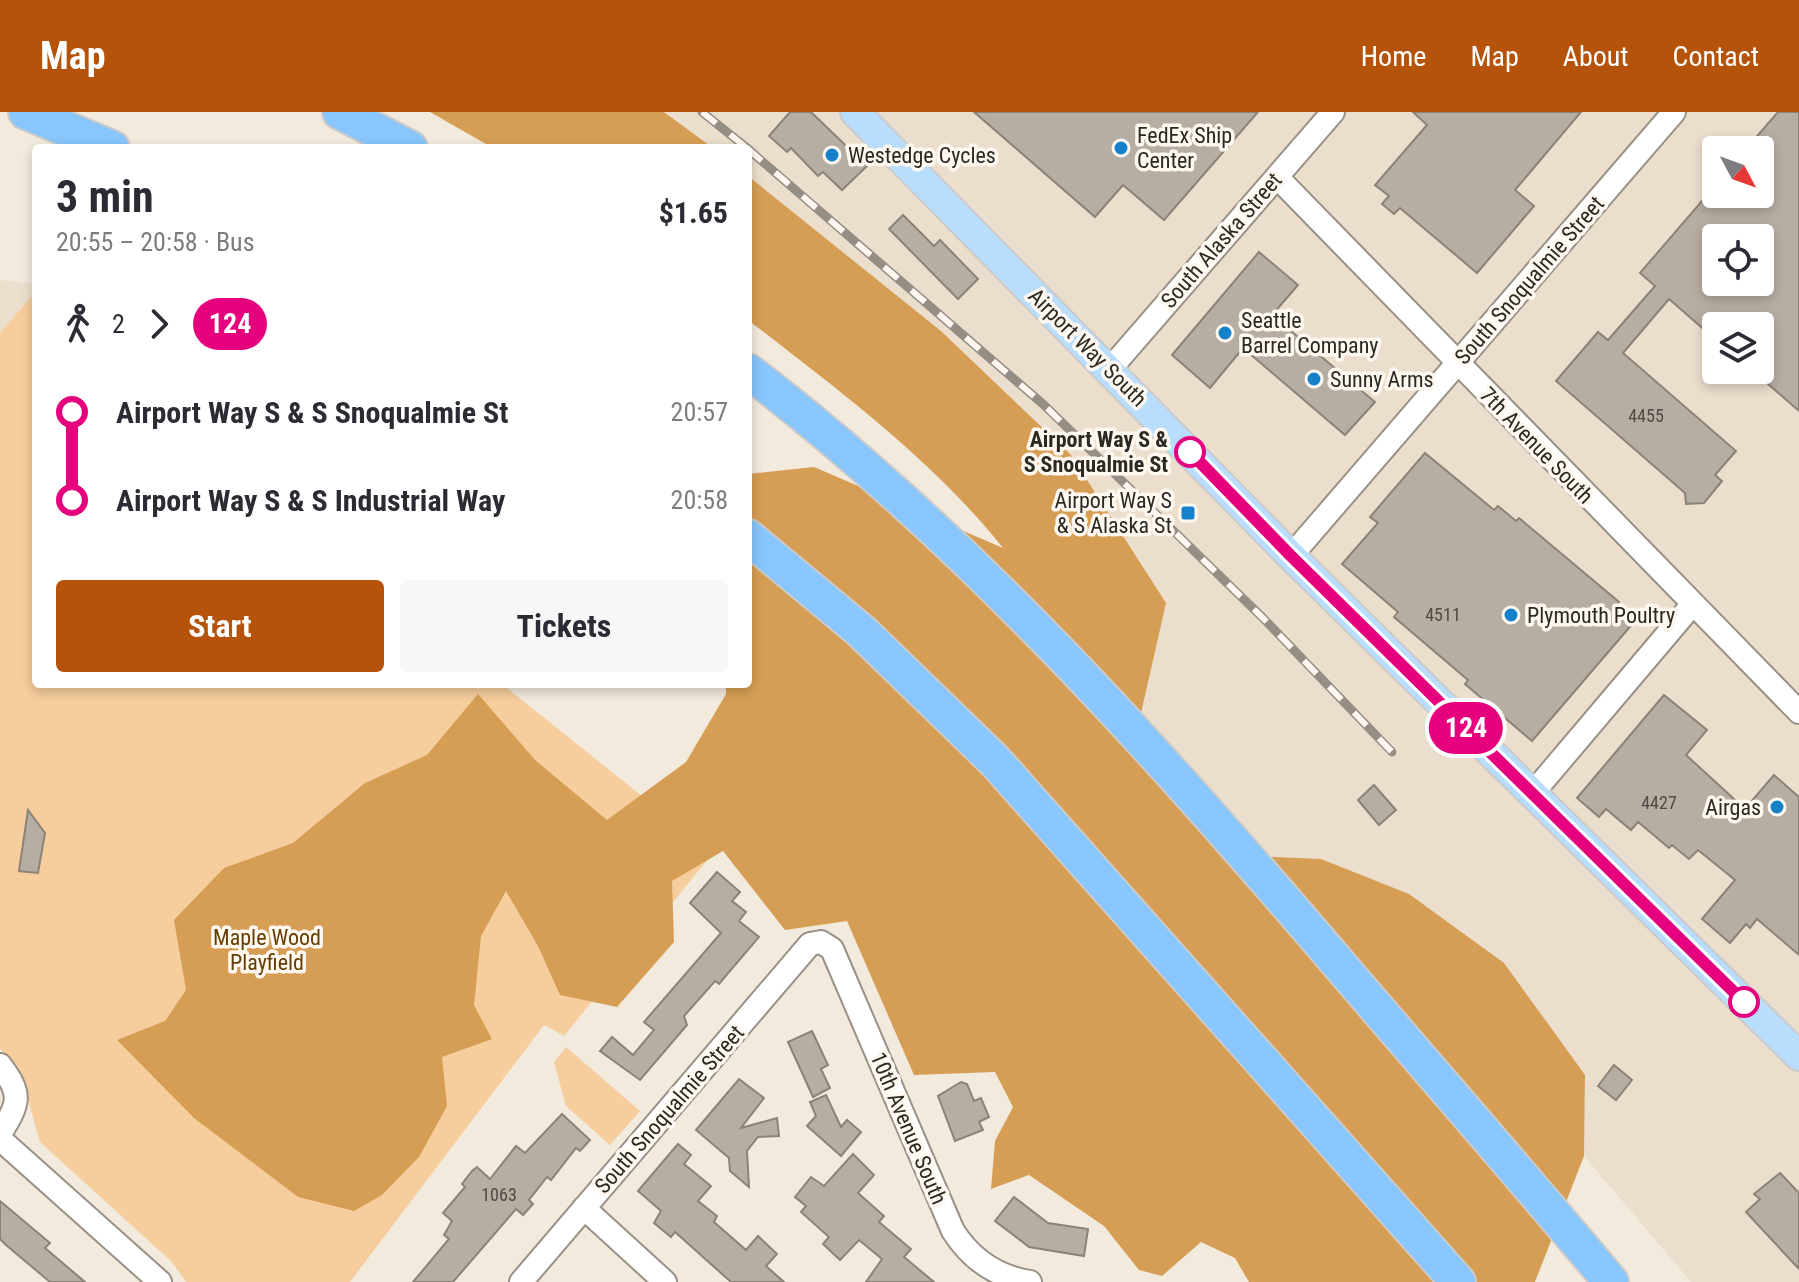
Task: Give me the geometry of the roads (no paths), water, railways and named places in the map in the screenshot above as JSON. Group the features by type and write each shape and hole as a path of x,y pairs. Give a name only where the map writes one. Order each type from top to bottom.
{"highway":[{"path":"26,112 102,144"},
{"path":"340,112 402,144"},
{"path":"752,374 878,478 981,575 1159,755 1611,1282"},
{"path":"752,540 861,631 995,761 1458,1282"}],"main road":[{"name":"Airport Way South","path":"855,112 1291,556 1799,1056"}],"street":[{"name":"South Alaska Street","path":"1110,369 1333,112"},
{"name":"South Snoqualmie Street","path":"1291,556 1674,112"},
{"name":"7th Avenue South","path":"1277,177 1799,712"},
{"path":"1532,794 1692,605"},
{"name":"South Snoqualmie Street","path":"521,1282 810,944 821,942"},
{"name":"10th Avenue South","path":"821,942 832,949 953,1231 967,1251 990,1268 1030,1282"},
{"path":"0,1065 14,1084 17,1106 0,1136 160,1282"},
{"path":"584,1208 665,1282"}],"railway":[{"path":"702,112 742,144"},
{"path":"752,152 1044,405 1262,617 1392,752"}],"place":[{"name":"FedEx Ship Center","path":"1121,148"},
{"name":"Westedge Cycles","path":"832,155"},
{"name":"Seattle Barrel Company","path":"1225,333"},
{"name":"Sunny Arms","path":"1314,379"},
{"name":"Airport Way S & S Snoqualmie St","path":"1190,452"},
{"name":"Airport Way S & S Alaska St","path":"1188,513"},
{"name":"Plymouth Poultry","path":"1511,615"},
{"name":"Airgas","path":"1777,807"}],"park label":[{"name":"Maple Wood Playfield","path":"267,950"}]}
